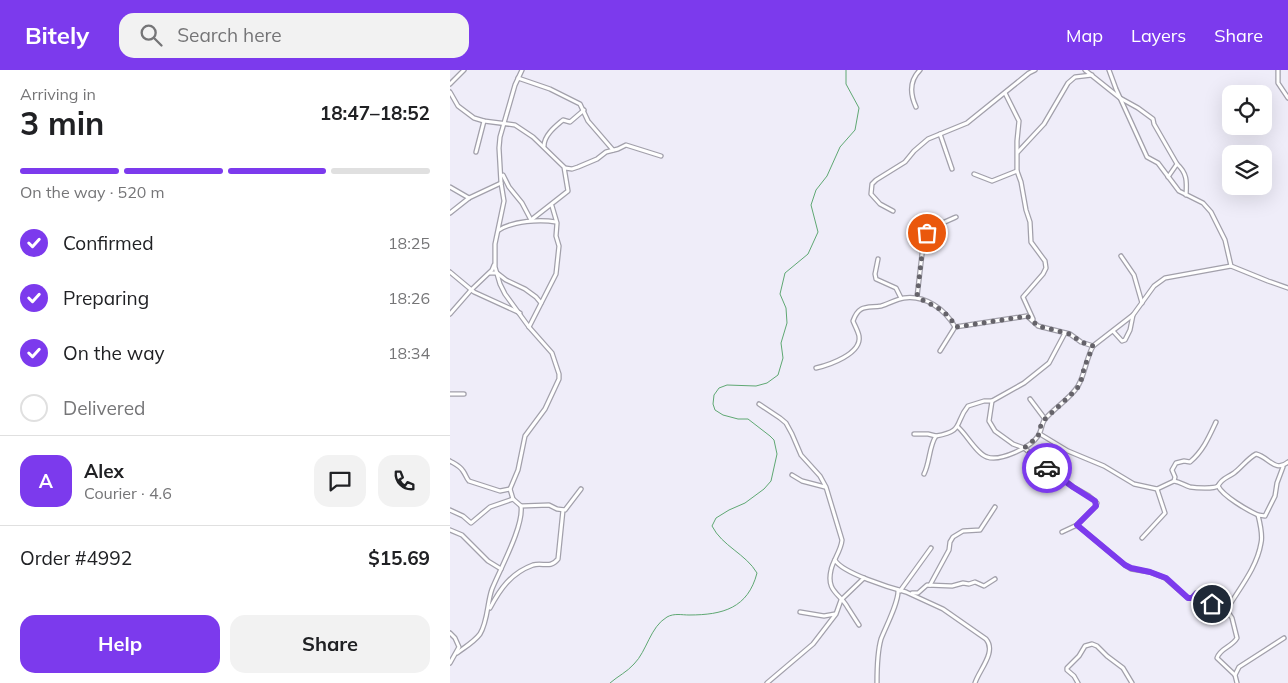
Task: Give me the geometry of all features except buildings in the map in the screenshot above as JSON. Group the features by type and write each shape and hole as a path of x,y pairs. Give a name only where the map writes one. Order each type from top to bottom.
{"street":[{"path":"450,84 464,70"},
{"path":"513,499 510,489 518,470 524,436 545,409 559,379 552,353 529,327 505,294 497,274 495,262 495,244 504,201 499,148 504,123 522,70"},
{"path":"916,107 911,96 913,80 920,70"},
{"path":"893,211 880,204 873,197 870,191 872,184 905,162 928,139 967,123 1035,70"},
{"path":"1085,70 1120,98 1153,119 1154,124 1187,179 1186,195"},
{"path":"1109,70 1146,156 1158,163 1176,188 1203,203 1211,212 1224,240 1231,266"},
{"path":"1283,70 1278,71 1278,83 1288,98"},
{"path":"1018,153 1044,124 1068,83 1075,77 1092,75"},
{"path":"518,78 573,99 580,104 592,125 613,150"},
{"path":"450,92 458,106 474,118 522,128 564,168 569,190 552,206 531,221"},
{"path":"1005,94 1019,121 1017,171 1030,222 1031,242 1045,261 1046,268 1023,297 1033,320 1038,326 1074,336 1081,342 1093,346"},
{"path":"545,148 544,141 551,131 563,120 570,122 584,110"},
{"path":"476,152 484,121"},
{"path":"940,134 952,169"},
{"path":"564,168 572,169 578,167 597,159 606,152 630,145 661,156"},
{"path":"1168,178 1177,164"},
{"path":"974,174 992,181 1017,171"},
{"path":"501,172 509,187 522,203 531,221"},
{"path":"450,213 469,198 501,183"},
{"path":"450,187 469,198"},
{"path":"529,327 556,274 559,246 556,236 557,222 552,206"},
{"path":"917,297 924,237 942,223 956,217"},
{"path":"498,230 531,221 557,222"},
{"path":"1121,256 1134,275 1142,304"},
{"path":"878,259 876,279 896,288 901,298"},
{"path":"450,314 471,290 489,274 495,262"},
{"path":"958,427 967,435 978,452 986,457 1002,457 1024,448 1040,434 1041,425 1045,419 1077,389 1093,346 1133,315 1154,286 1165,278 1231,266 1268,282 1288,288"},
{"path":"450,272 471,290 520,314"},
{"path":"489,274 494,272 533,294 541,304"},
{"path":"816,368 839,361 853,351 860,338 853,321 858,311 871,306 879,306 901,298 917,297 933,304 944,312 956,327"},
{"path":"1113,332 1122,341 1125,340 1130,330 1133,315"},
{"path":"940,351 956,327 1027,316 1033,320"},
{"path":"914,434 936,436 950,433 958,427 962,415 968,406 984,401 992,401 1024,383 1049,363 1065,333"},
{"path":"450,394 464,394"},
{"path":"1030,400 1045,419"},
{"path":"992,401 989,421 995,431 1013,444 1024,448 1073,487 1095,501 1096,506 1077,525 1062,532"},
{"path":"759,404 786,423 801,454 820,476 826,487 842,540 831,569 830,584 859,624"},
{"path":"1174,481 1175,477 1172,470 1174,465 1184,461 1190,462 1198,455 1210,439 1216,422"},
{"path":"1040,434 1068,451 1104,466 1134,484 1156,489 1174,481 1191,487 1212,489 1222,492 1258,516 1265,516 1276,496 1277,483 1283,466 1288,462"},
{"path":"924,474 929,464 932,442 936,436"},
{"path":"1212,489 1218,486 1222,479 1235,472 1256,454 1264,457 1274,465 1283,466"},
{"path":"450,461 458,465 465,472 469,481 500,492 521,506 549,505 563,510"},
{"path":"792,475 802,481 826,487"},
{"path":"1218,486 1222,492"},
{"path":"500,492 510,489"},
{"path":"456,653 473,642 480,633 494,598 505,583 528,568 535,565 552,565 558,559 563,510 581,489"},
{"path":"1142,538 1165,513 1156,489"},
{"path":"450,510 463,516 471,523 490,507 513,499"},
{"path":"487,613 492,590 515,534 521,506"},
{"path":"930,585 945,559 953,537 963,532 980,530 996,507"},
{"path":"1226,611 1248,575 1261,543 1258,516"},
{"path":"1077,525 1125,565 1166,578 1188,598 1192,598 1200,592 1212,604 1226,611 1232,618 1238,638 1236,642 1220,651 1217,658 1235,675 1237,683"},
{"path":"450,530 462,535 488,561 501,569"},
{"path":"877,683 877,663 881,641 899,590 931,548"},
{"path":"835,560 840,566 864,578 909,593 943,610 988,641 988,656 975,683"},
{"path":"767,683 813,644 836,614 842,600 864,578"},
{"path":"909,593 918,593 924,587 930,585 952,586 975,582 984,586 995,579"},
{"path":"800,612 824,616 836,614"},
{"path":"450,633 458,643 456,653 450,663"},
{"path":"1235,675 1240,667 1284,638"},
{"path":"1078,683 1067,668 1079,656 1085,646 1092,644 1123,668 1132,683"}],"waterway":[{"path":"610,683 634,664 661,621 675,615 701,615 723,611 740,602 753,585 757,573 747,560 716,533 712,526 716,518 745,503 764,489 771,481 777,454 774,440 748,419 738,419 723,415 715,410 713,404 714,395 719,388 727,385 756,386 767,383 778,375 783,358 781,343 787,323 786,308 780,294 785,273 808,254 818,232 811,205 816,190 827,176 840,147 855,130 859,108 846,84 846,70"}],"way so far":[{"path":"927,233 924,237 917,297 933,304 944,312 956,327 1027,316 1038,326 1070,334 1081,342 1093,346 1077,389 1045,419 1041,425 1038,437 1024,448 1047,468"}],"route":[{"path":"1047,468 1097,503 1077,525 1110,554 1131,568 1166,578 1168,582 1188,598 1191,599 1200,592 1212,604"}]}
